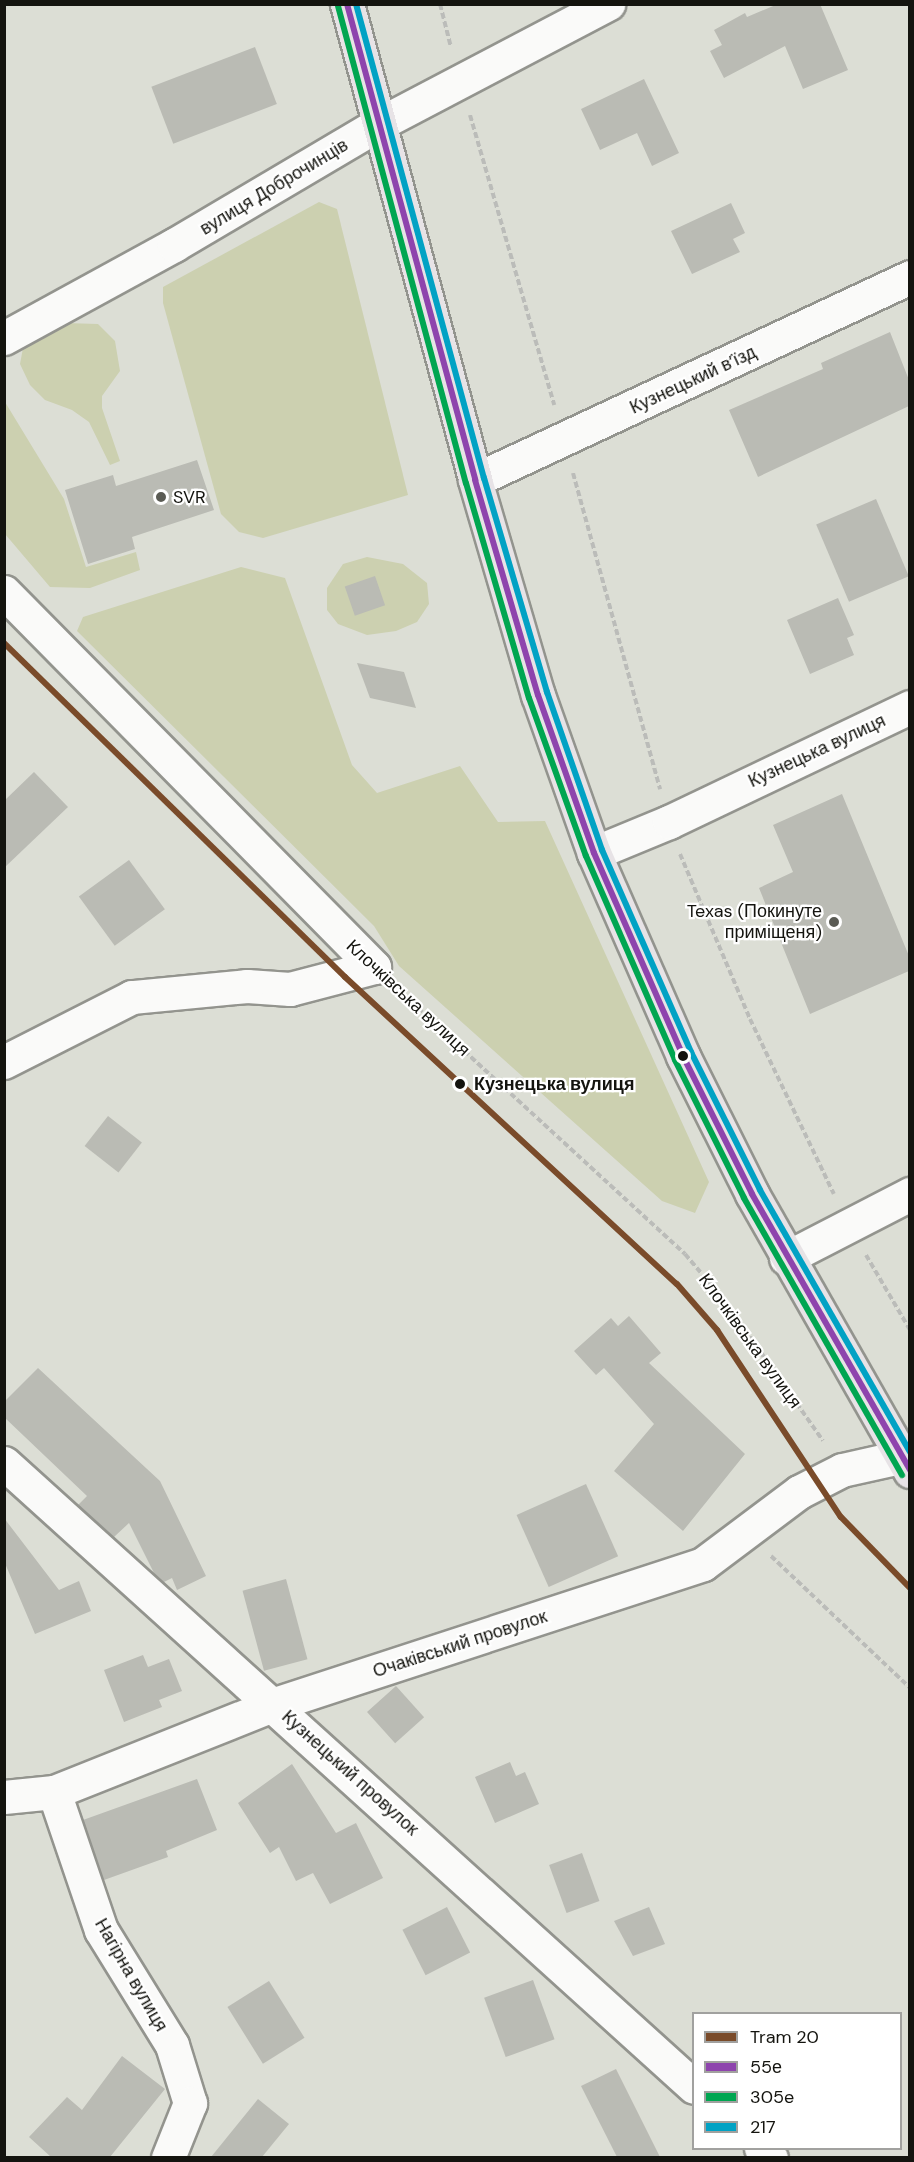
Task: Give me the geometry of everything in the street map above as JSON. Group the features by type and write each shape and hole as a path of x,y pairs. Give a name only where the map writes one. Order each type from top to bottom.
{"main road":[{"path":"347,4 475,480 538,695 594,853 683,1056 786,1258 904,1464"}],"street":[{"name":"вулиця Доброчинців","path":"4,338 174,245 379,124 608,4"},
{"name":"Кузнецький в’їзд","path":"475,480 565,441 909,277"},
{"name":"Клочківська вулиця","path":"4,592 374,967"},
{"name":"Кузнецька вулиця","path":"594,853 669,822 909,707"},
{"path":"4,1062 132,997 247,986 290,989 374,967"},
{"path":"786,1258 909,1194"},
{"name":"Кузнецький провулок","path":"4,1463 275,1704 692,2085"},
{"name":"Очаківський провулок","path":"4,1797 54,1792 275,1704 703,1564 799,1492 842,1470 904,1464"},
{"name":"Нагірна вулиця","path":"54,1792 101,1930 172,2045 190,2103 168,2157"}],"path":[{"path":"440,4 460,81 565,441"},
{"name":"Клочківська вулиця","path":"374,967 686,1254 724,1300 842,1470"},
{"path":"863,1249 909,1330"},
{"path":"746,1531 909,1688"}],"green space":[{"path":"319,202 337,209 408,495 263,538 239,532 221,514 163,303 163,287"},
{"path":"65,323 98,324 115,341 120,371 102,396 102,408 120,461 110,465 89,422 72,410 45,400 30,385 20,364 23,348 45,331"},
{"path":"5,402 64,499 86,567 136,552 140,570 90,588 50,587 5,534"},
{"path":"367,557 403,564 427,583 429,604 417,622 396,631 367,635 338,624 327,610 327,588 343,564"},
{"path":"241,567 285,578 352,765 377,793 460,766 498,822 545,821 709,1182 695,1213 662,1201 399,966 374,926 77,631 83,617"}],"building":[{"path":"778,4 820,4 848,70 803,89 785,46 724,78 710,51 722,45 714,30 745,13 747,17"},
{"path":"255,47 277,104 173,144 151,87"},
{"path":"644,79 679,153 652,166 637,133 600,150 581,109"},
{"path":"731,203 745,233 733,239 740,252 692,274 671,231"},
{"path":"890,332 909,380 909,406 758,477 729,410 823,369 821,363"},
{"path":"197,460 214,510 132,537 135,549 88,564 65,490 113,475 116,486"},
{"path":"876,499 909,576 849,602 816,524"},
{"path":"375,576 385,605 355,616 345,586"},
{"path":"838,598 854,635 847,638 854,655 810,674 787,620"},
{"path":"357,663 404,672 416,708 370,698"},
{"path":"34,772 68,807 4,868 4,801"},
{"name":"Texas (Покинуте приміщеня)","path":"842,794 909,956 909,971 810,1014 759,888 793,872 773,825"},
{"path":"129,860 165,909 115,946 79,896"},
{"path":"108,1116 142,1142 118,1172 85,1146"},
{"path":"629,1316 661,1353 649,1363 745,1454 683,1531 614,1471 654,1424 604,1368 596,1375 574,1351 611,1318 618,1326"},
{"path":"38,1368 160,1481 206,1576 177,1590 172,1578 164,1582 154,1573 129,1523 114,1537 78,1505 87,1496 4,1417 4,1402"},
{"path":"586,1484 618,1556 549,1587 517,1515"},
{"path":"4,1518 59,1590 79,1581 91,1611 35,1634 4,1561"},
{"path":"286,1579 307,1659 264,1671 243,1591"},
{"path":"143,1655 148,1667 169,1659 182,1691 159,1700 162,1707 124,1722 104,1670"},
{"path":"396,1686 424,1717 395,1743 367,1712"},
{"path":"510,1762 516,1776 525,1772 539,1804 495,1823 475,1777"},
{"path":"292,1764 336,1833 356,1823 383,1878 330,1904 313,1873 296,1881 279,1847 270,1853 238,1803"},
{"path":"197,1779 217,1830 166,1851 168,1857 104,1880 83,1820"},
{"path":"582,1853 599,1901 567,1913 549,1865"},
{"path":"447,1907 470,1952 426,1975 402,1930"},
{"path":"649,1907 665,1944 633,1956 614,1921"},
{"path":"533,1980 555,2039 506,2057 484,1998"},
{"path":"269,1981 305,2038 263,2064 227,2007"},
{"path":"122,2056 165,2089 110,2157 51,2157 29,2137 67,2097 82,2110"},
{"path":"616,2069 660,2157 617,2157 581,2086"},
{"path":"258,2099 289,2124 262,2157 211,2157"}],"tram line":[{"name":"20","path":"4,643 345,977 677,1284 717,1330 841,1517 910,1588"}],"transit line":[{"name":"55е","path":"347,4 475,480 538,695 594,853 683,1056 752,1194 910,1470"},
{"name":"217","path":"356,4 484,478 547,692 602,850 691,1052 760,1190 910,1452"},
{"name":"305e","path":"338,6 466,483 529,698 586,856 675,1060 744,1198 902,1475"}],"place":[{"name":"SVR","path":"161,497"},
{"name":"Texas (Покинуте приміщеня)","path":"834,922"},
{"name":"Кузнецька вулиця","path":"460,1084"}]}
